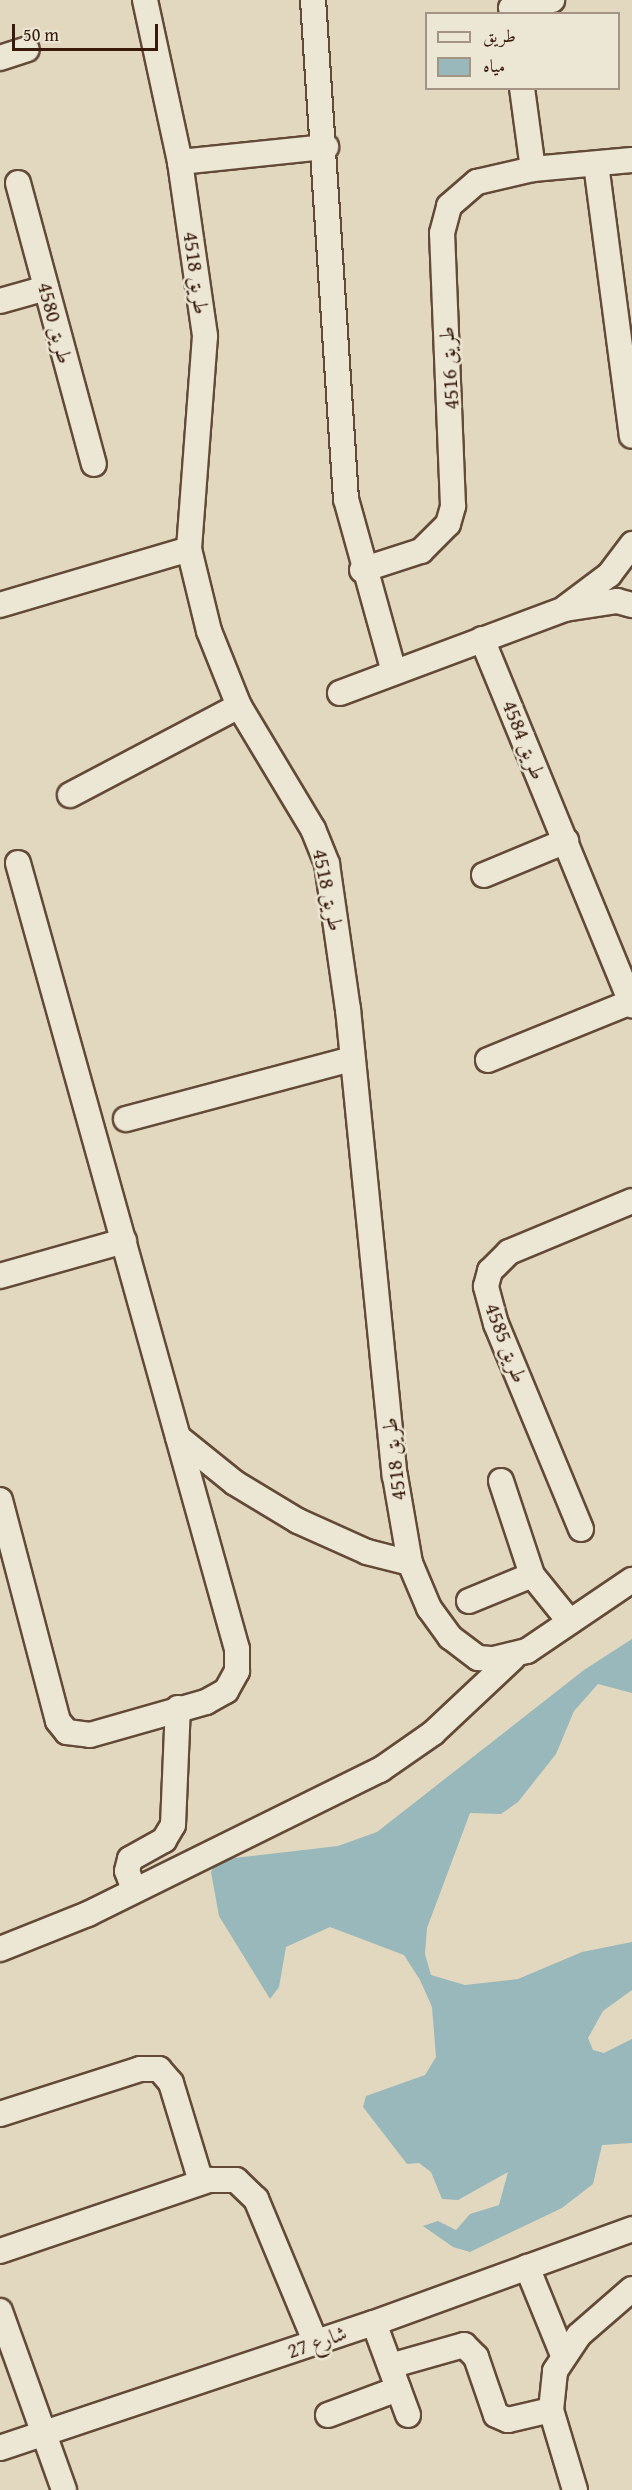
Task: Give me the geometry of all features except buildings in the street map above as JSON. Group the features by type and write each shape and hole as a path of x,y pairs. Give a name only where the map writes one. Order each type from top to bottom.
{"street":[{"name":"طريق 4518","path":"145,0 180,162 206,365 188,503 189,549 209,631 239,706 313,829 327,864 352,1059 394,1465 410,1563 429,1608 450,1637 478,1658 513,1658"},
{"path":"313,0 326,147 338,410 346,499 362,570 394,672"},
{"path":"511,7 552,0"},
{"path":"0,58 27,49"},
{"path":"522,90 533,169"},
{"path":"180,162 326,147"},
{"name":"طريق 4516","path":"362,570 421,551 448,524 453,506 442,255 449,206 477,182 533,169 632,160"},
{"path":"596,164 632,436"},
{"name":"طريق 4580","path":"18,183 94,464"},
{"path":"0,301 46,288"},
{"path":"0,605 189,549"},
{"path":"340,693 565,609 617,602 632,603 621,575 631,550"},
{"path":"565,609 631,550"},
{"name":"طريق 4584","path":"482,639 631,1004 488,1060"},
{"path":"70,795 239,706"},
{"path":"484,875 566,841"},
{"path":"0,1500 62,1727 82,1736 178,1708 226,1691 238,1660 18,863"},
{"path":"126,1119 352,1059"},
{"name":"طريق 4585","path":"581,1529 496,1324 486,1286 494,1264 509,1252 632,1201"},
{"path":"0,1276 124,1241"},
{"path":"178,1437 235,1483 298,1521 367,1552 410,1563"},
{"path":"501,1481 532,1575 570,1622"},
{"path":"469,1601 532,1575"},
{"path":"0,1949 48,1933 380,1770 433,1733 513,1658 632,1580"},
{"path":"134,1890 127,1871 130,1859 164,1840 173,1825 178,1708"},
{"path":"0,2114 140,2068 159,2069 171,2083 201,2182"},
{"path":"0,2251 201,2182 227,2178 251,2191 316,2343"},
{"name":"شارع 27","path":"0,2448 45,2435 374,2323 632,2229"},
{"path":"527,2267 563,2355"},
{"path":"575,2490 551,2410 552,2384 563,2355 632,2289"},
{"path":"0,2311 64,2490"},
{"path":"374,2323 408,2415"},
{"path":"390,2366 464,2345 476,2357 496,2415 508,2420 551,2410"},
{"path":"328,2415 399,2389"}],"water":[{"path":"632,1639 632,1693 598,1684 574,1711 556,1754 518,1802 501,1814 470,1813 427,1928 425,1954 431,1975 465,1985 518,1979 582,1952 632,1942 632,1990 603,2011 588,2038 593,2050 604,2053 632,2039 632,2143 602,2145 593,2184 562,2208 470,2252 453,2247 423,2226 438,2221 456,2230 470,2214 499,2205 508,2172 458,2200 442,2199 431,2172 419,2163 407,2164 363,2107 366,2096 425,2075 436,2057 432,2007 420,1980 404,1955 330,1927 286,1947 279,1987 270,1999 219,1916 211,1872 217,1860 338,1846 377,1832 584,1670"}]}
